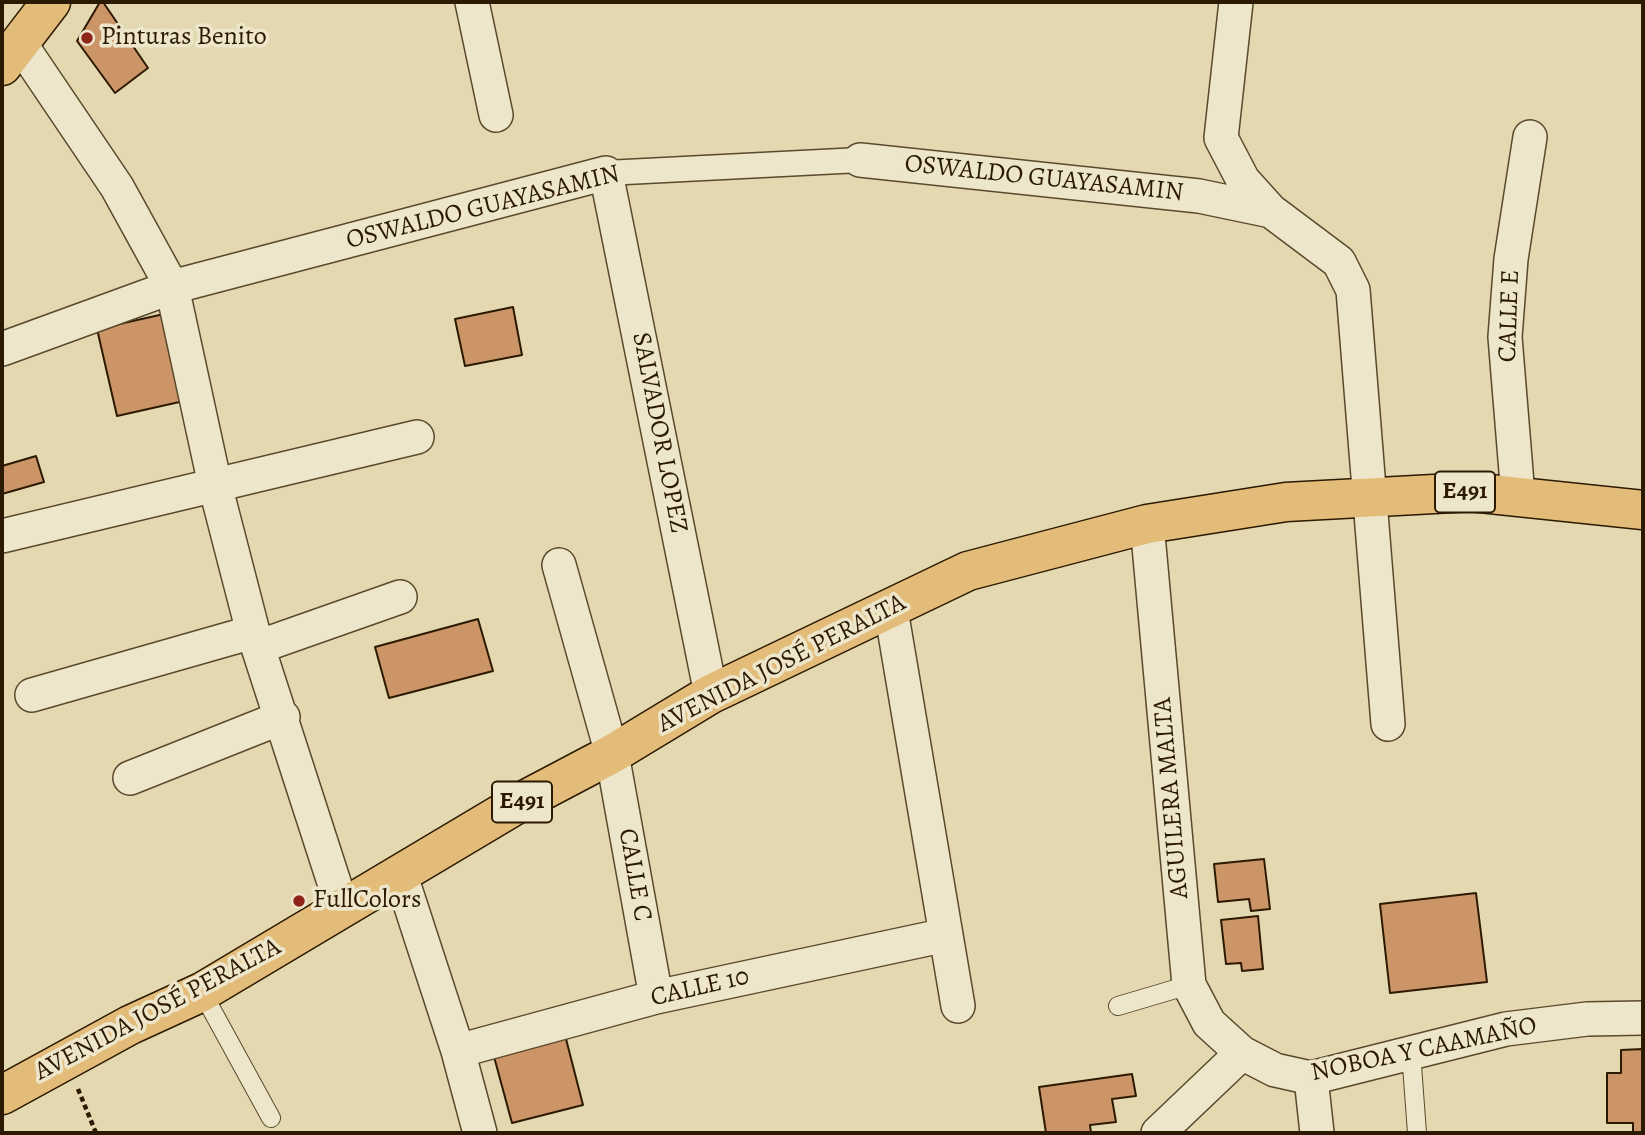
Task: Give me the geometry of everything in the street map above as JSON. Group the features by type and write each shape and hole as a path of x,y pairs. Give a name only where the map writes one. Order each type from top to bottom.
{"highway":[{"path":"10,54 51,2"},
{"name":"AVENIDA JOSÉ PERALTA","path":"2,1095 131,1025 202,992 342,907 401,876 519,803 612,754 711,694 968,571 1147,524 1286,502 1471,492 1643,510"}],"street":[{"path":"472,2 496,115"},
{"path":"1236,2 1221,138 1243,180 1271,211 1339,262 1353,290 1388,724"},
{"path":"10,54 117,187 172,287 215,485 255,639 283,717 342,907"},
{"name":"CALLE E","path":"1518,496 1505,337 1511,260 1530,137"},
{"name":"OSWALDO GUAYASAMIN","path":"2,349 172,287 606,173 860,160 1199,195 1271,211"},
{"name":"SALVADOR LOPEZ","path":"606,173 711,694"},
{"path":"2,536 417,437"},
{"name":"AGUILERA MALTA","path":"1147,524 1189,985 1209,1023 1242,1053"},
{"name":"CALLE C","path":"559,565 612,754 656,997"},
{"path":"32,695 255,639 400,597"},
{"path":"891,610 958,1006"},
{"path":"130,778 283,717"},
{"path":"401,876 458,1051 480,1133"},
{"name":"CALLE 10","path":"458,1051 656,997 946,934"},
{"name":"NOBOA Y CAAMAÑO","path":"1242,1053 1275,1070 1311,1078 1506,1029 1587,1019 1643,1018"},
{"path":"1158,1133 1242,1053"},
{"path":"1311,1078 1317,1133"}],"lane":[{"path":"1118,1006 1189,985"},
{"path":"202,992 271,1118"},
{"path":"1411,1052 1417,1133"}],"path":[{"path":"66,1059 96,1133"}],"building":[{"path":"100,2 103,2 148,68 115,93 77,41"},
{"path":"513,307 522,355 465,366 455,319"},
{"path":"164,314 184,401 117,416 97,329"},
{"path":"36,456 44,482 2,494 2,466"},
{"path":"478,619 493,671 389,698 375,647"},
{"path":"1264,859 1270,909 1251,911 1249,899 1218,902 1214,864"},
{"path":"1476,893 1487,982 1390,993 1380,904"},
{"path":"1258,916 1263,969 1242,971 1241,963 1226,964 1221,920"},
{"path":"565,1035 583,1105 512,1123 493,1053"},
{"path":"1643,1049 1643,1133 1633,1133 1633,1123 1607,1123 1607,1073 1621,1073 1621,1050"},
{"path":"1132,1074 1136,1096 1112,1099 1116,1122 1090,1125 1091,1133 1046,1133 1039,1087"}],"place":[{"name":"Pinturas Benito","path":"87,38"},
{"name":"FullColors","path":"299,901"}]}
